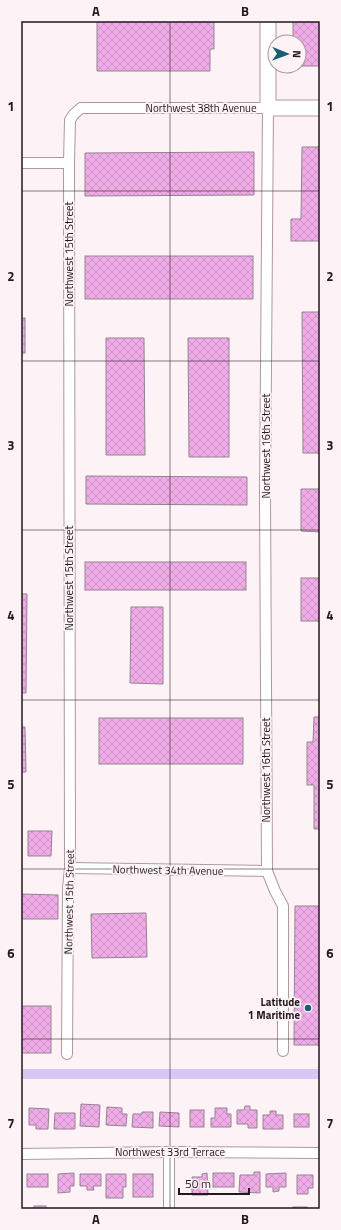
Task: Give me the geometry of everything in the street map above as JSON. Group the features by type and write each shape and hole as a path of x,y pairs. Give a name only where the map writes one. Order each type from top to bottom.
{"street":[{"name":"Northwest 16th Street","path":"267,871 265,496 268,21"},
{"name":"Northwest 38th Avenue","path":"81,108 320,108"},
{"name":"Northwest 15th Street","path":"67,1054 68,888 70,868 69,163 70,120 81,108"},
{"path":"21,163 69,163"},
{"name":"Northwest 34th Avenue","path":"70,868 267,871"},
{"path":"267,871 283,906 283,1052"},
{"path":"169,1152 169,1209"},
{"name":"Northwest 33rd Terrace","path":"21,1154 169,1152 320,1153"}],"building":[{"path":"97,21 214,21 214,49 210,49 210,71 97,71"},
{"path":"293,21 320,21 320,66 307,66 307,34 293,34"},
{"path":"302,147 320,147 320,241 291,241 291,219 301,219"},
{"path":"254,152 254,195 85,196 85,153"},
{"path":"85,256 253,256 253,299 85,299"},
{"path":"302,312 320,312 320,453 303,453"},
{"path":"21,318 25,318 25,353 21,353"},
{"path":"106,338 144,338 145,455 106,455"},
{"path":"188,338 229,338 229,457 189,457"},
{"path":"86,476 247,477 247,505 86,504"},
{"path":"301,489 320,489 320,532 301,531"},
{"path":"85,562 246,562 246,590 85,590"},
{"path":"301,578 320,578 320,621 301,621"},
{"path":"21,594 27,594 26,693 21,693"},
{"path":"131,607 163,607 163,684 130,683"},
{"path":"314,717 320,717 320,829 314,829 314,785 307,785 307,742 313,742"},
{"path":"99,718 243,718 243,764 99,764"},
{"path":"21,727 25,727 26,772 21,772"},
{"path":"28,831 52,831 51,856 28,856"},
{"path":"21,894 58,895 58,919 21,919"},
{"path":"295,906 320,906 320,1045 294,1045"},
{"path":"146,913 147,957 92,958 91,914"},
{"path":"21,1006 51,1006 51,1053 21,1053"},
{"path":"81,1104 100,1105 99,1127 80,1126"},
{"path":"245,1106 250,1106 250,1110 257,1110 257,1128 248,1128 248,1124 237,1124 237,1110 244,1110"},
{"path":"107,1107 122,1108 122,1114 127,1114 126,1126 106,1125"},
{"path":"29,1108 49,1109 48,1129 36,1129 36,1125 29,1125"},
{"path":"215,1108 227,1108 227,1114 231,1114 231,1127 211,1127 211,1118 215,1118"},
{"path":"190,1110 204,1110 204,1127 190,1127"},
{"path":"270,1111 276,1111 276,1115 283,1115 283,1129 263,1129 263,1115 270,1115"},
{"path":"142,1112 153,1112 153,1128 132,1127 133,1114 142,1114"},
{"path":"160,1112 179,1113 179,1127 159,1126"},
{"path":"55,1113 75,1113 75,1129 54,1129"},
{"path":"294,1114 309,1114 309,1127 294,1127"},
{"path":"254,1172 260,1172 260,1193 239,1192 240,1175 254,1175"},
{"path":"74,1173 74,1186 70,1186 70,1192 58,1193 58,1174"},
{"path":"207,1173 208,1195 192,1195 192,1177 202,1177 202,1174"},
{"path":"213,1173 234,1173 234,1187 213,1187"},
{"path":"286,1173 286,1187 279,1187 279,1191 273,1192 273,1187 266,1187 266,1174"},
{"path":"27,1174 48,1174 48,1187 27,1187"},
{"path":"80,1174 101,1174 101,1186 93,1186 94,1190 87,1190 87,1186 80,1186"},
{"path":"106,1174 126,1174 126,1187 123,1187 123,1198 106,1198"},
{"path":"133,1174 153,1174 153,1197 133,1197"},
{"path":"297,1175 313,1175 313,1188 308,1188 308,1194 297,1194"},
{"path":"34,1206 46,1206 46,1209 34,1209"},
{"path":"293,1207 307,1207 307,1209 293,1209"}],"waterway":[{"path":"21,1074 320,1074"}],"place":[{"name":"Latitude 1 Maritime","path":"308,1008"}]}
